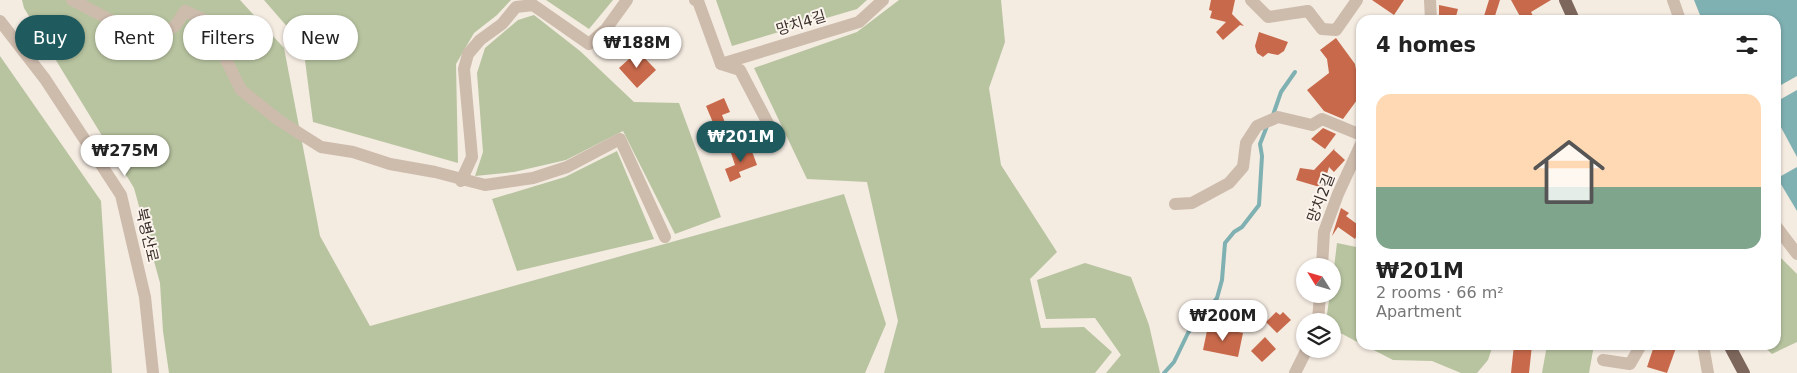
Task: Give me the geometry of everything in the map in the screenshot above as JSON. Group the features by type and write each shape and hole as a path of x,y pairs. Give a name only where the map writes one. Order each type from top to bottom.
{"main road":[{"path":"1565,0 1572,15"},
{"path":"1732,350 1744,373"}],"street":[{"path":"72,0 151,41 175,26 185,11 207,21 241,90 280,121 321,147 353,152 390,164 435,172 485,185 532,178 568,168 620,139 665,237"},
{"path":"461,180 472,157 464,69 468,54 480,40 502,24 516,7 533,5 589,44 606,29 627,0"},
{"path":"695,0 698,1 721,64 740,70 774,135"},
{"name":"망치4길","path":"721,64 859,22 884,0"},
{"path":"1251,0 1268,17 1308,11 1322,29 1336,30 1357,0"},
{"path":"1430,0 1431,15"},
{"path":"1673,0 1678,15"},
{"name":"북병산로","path":"0,21 45,79 121,195 145,296 153,373"},
{"path":"1175,204 1192,203 1229,183 1243,167 1246,143 1257,126 1278,117 1312,125 1322,120 1356,133"},
{"name":"망치2길","path":"1322,258 1324,232 1338,194 1356,155"},
{"path":"1781,233 1797,254"},
{"path":"1603,360 1630,364 1638,350"},
{"path":"1704,350 1708,373"},
{"path":"1295,373 1302,358"}],"green space":[{"path":"22,0 240,0 254,15 183,15 183,60 273,60 273,36 283,47 283,60 286,60 320,236 370,326 844,194 886,324 865,373 169,373 163,331 160,283 134,188 56,60 85,60 85,15 28,15"},
{"path":"264,0 511,0 497,15 474,33 456,64 458,163 313,122 305,60 358,60 358,15 283,15 283,22"},
{"path":"546,0 613,0 589,29"},
{"path":"716,0 867,0 857,9 732,46"},
{"path":"899,0 1001,0 1005,42 989,88 1001,165 1057,252 1030,279 1041,328 1084,327 1112,352 1095,373 884,373 898,321 867,182 807,179 754,68 857,32"},
{"path":"534,15 580,51 634,102 679,103 721,217 675,234 623,131 566,160 514,172 475,176 483,152 477,73 485,48 518,20"},
{"path":"0,56 101,201 112,373 0,373"},
{"path":"617,151 654,239 517,271 492,199 565,177"},
{"path":"1337,243 1356,247 1356,341 1341,333 1341,313 1327,313 1329,303 1341,303 1341,258 1335,258"},
{"path":"1781,258 1797,274 1797,342 1781,350"},
{"path":"1085,263 1131,277 1149,325 1160,373 1106,373 1121,355 1095,318 1046,319 1037,280"},
{"path":"1374,350 1491,350 1488,360 1477,373 1461,373 1432,361 1393,360"},
{"path":"1546,350 1593,350 1589,373 1542,373"},
{"path":"1768,350 1780,350 1772,354"}],"water":[{"path":"1694,0 1797,0 1797,211 1781,184 1781,15 1700,15"}],"pier":[{"path":"1797,76 1797,90 1781,99 1781,85"},
{"path":"1781,127 1797,157 1797,167 1781,176"}],"building":[{"path":"1211,0 1235,0 1232,14 1244,26 1240,25 1223,40 1216,32 1226,22 1210,18 1212,11 1209,10"},
{"path":"1372,0 1404,0 1394,15"},
{"path":"1489,0 1500,0 1495,15 1484,15"},
{"path":"1511,0 1551,0 1531,12 1532,15 1519,15"},
{"path":"1439,5 1458,9 1456,15 1439,15"},
{"path":"1259,32 1288,42 1284,51 1278,55 1268,53 1263,57 1257,53 1255,46"},
{"path":"1336,38 1355,64 1356,101 1343,119 1324,111 1307,90 1329,73 1327,59 1320,50"},
{"path":"638,51 656,70 637,88 619,68"},
{"path":"724,98 730,112 722,115 728,130 713,136 709,127 714,125 706,106"},
{"path":"1323,128 1336,134 1325,149 1311,139"},
{"path":"750,146 757,165 739,172 741,177 730,182 725,169 735,165 731,153"},
{"path":"1335,148 1334,150 1345,160 1334,172 1329,167 1323,188 1296,180 1300,168 1314,170"},
{"path":"1341,208 1349,213 1346,216 1356,223 1356,237 1355,239 1338,227 1332,236"},
{"path":"1276,312 1280,315 1283,312 1291,320 1277,333 1266,322"},
{"path":"1208,326 1243,333 1238,357 1203,350"},
{"path":"1265,337 1276,349 1262,362 1251,351"},
{"path":"1513,350 1531,350 1529,373 1511,373"},
{"path":"1653,350 1675,350 1667,373 1647,367"}],"waterway":[{"path":"1273,115 1281,92 1295,72"},
{"path":"1164,373 1174,362 1188,333 1217,298 1222,280 1225,243 1234,232 1242,227 1259,205 1262,156 1260,144 1267,126"}]}
